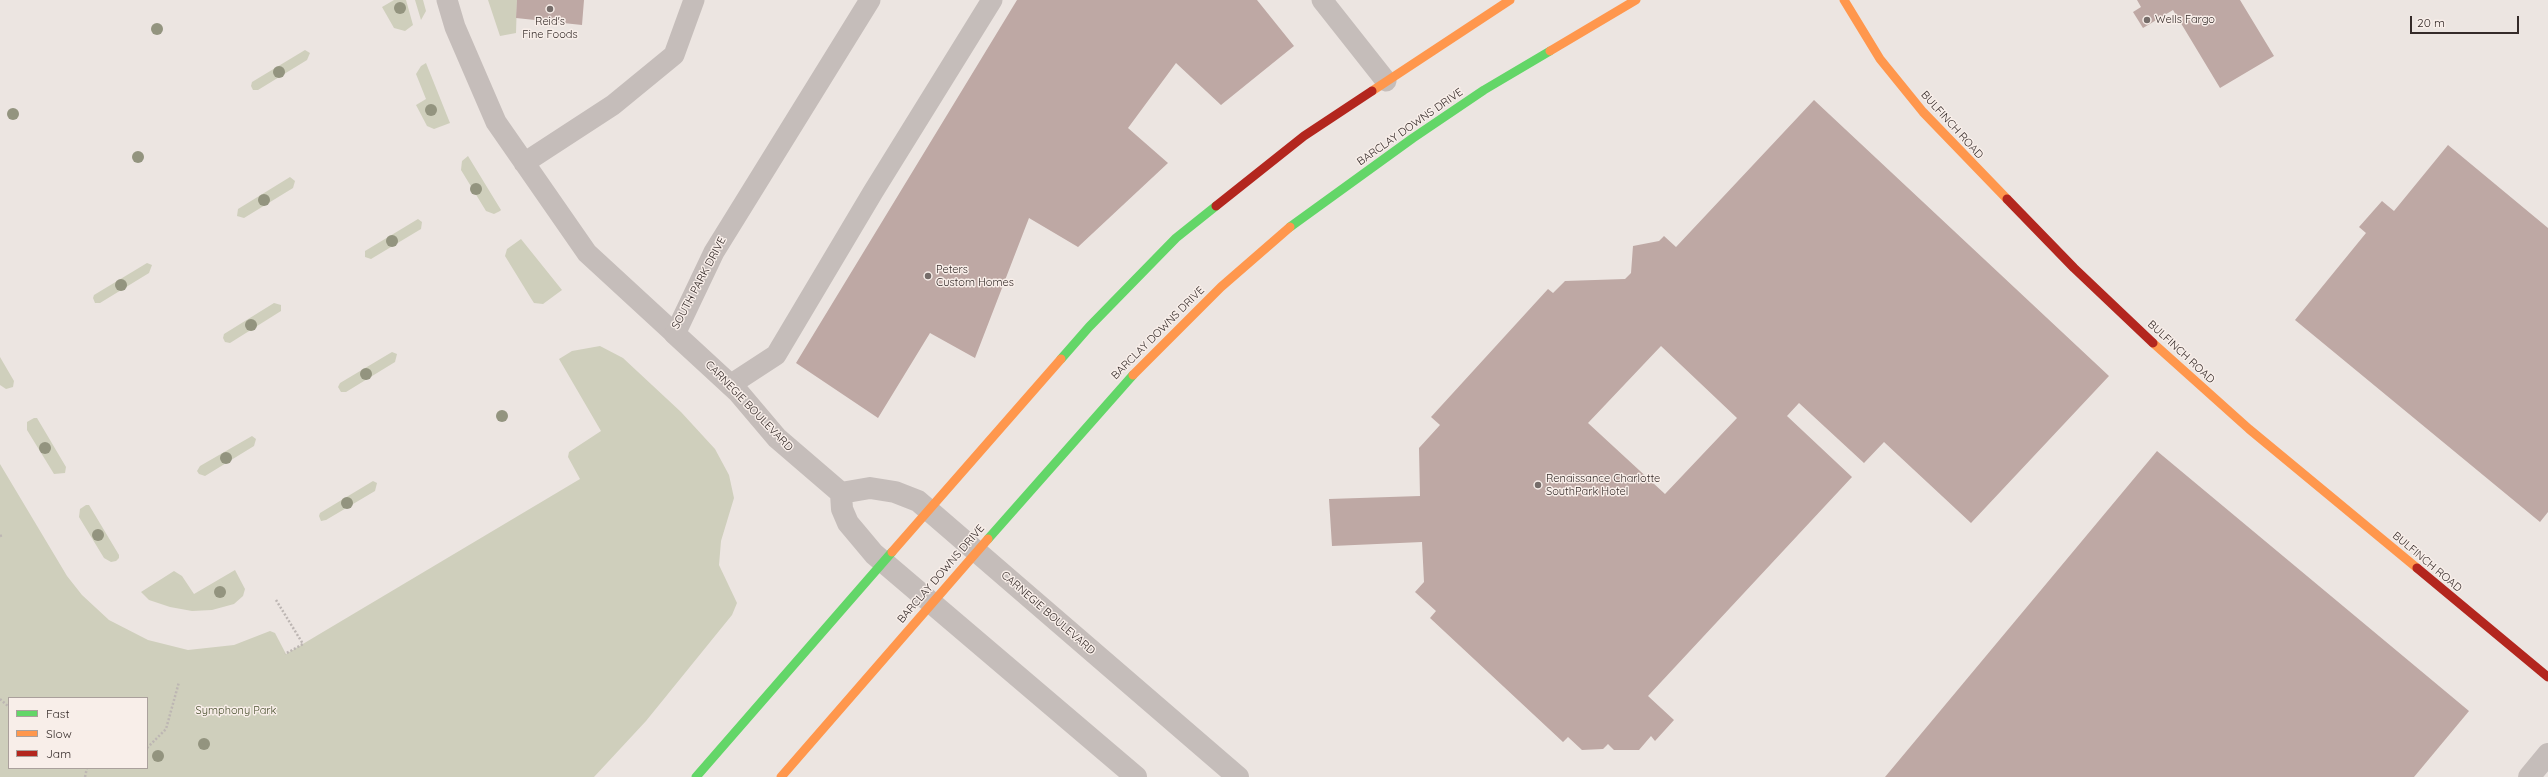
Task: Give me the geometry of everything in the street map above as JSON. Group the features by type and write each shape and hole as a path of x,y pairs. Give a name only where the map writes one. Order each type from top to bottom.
{"street":[{"path":"696,777 1089,327 1176,238 1304,136 1510,0"},
{"name":"BARCLAY DOWNS DRIVE","path":"781,777 930,603 1129,379 1221,287 1278,236 1413,138 1484,90 1636,0"},
{"name":"BULFINCH ROAD","path":"1844,0 1880,59 1923,112 2074,268 2176,365 2231,413 2548,677"},
{"name":"CARNEGIE BOULEVARD","path":"675,334 730,385 777,438 841,493 870,488 909,497 929,509 1238,777"},
{"path":"841,493 842,509 848,523 862,541 883,562 1136,777"},
{"path":"2529,777 2548,754"}],"lane":[{"name":"SOUTH PARK DRIVE","path":"447,0 455,26 496,122 587,253 675,334 714,252 870,0"},
{"path":"524,163 613,105 674,56 694,0"},
{"path":"730,385 776,355 873,192 992,0"},
{"path":"1322,0 1386,81"}],"path":[{"path":"276,600 302,644 285,654"},
{"path":"148,747 166,729 178,682"},
{"path":"0,699 8,706"}],"green space":[{"path":"394,0 406,0 413,25 405,31 394,28 382,7"},
{"path":"415,0 423,0 426,11 421,20"},
{"path":"488,0 517,0 516,33 500,36"},
{"path":"305,50 310,53 307,60 258,90 253,90 251,86 252,82"},
{"path":"426,63 450,123 434,129 427,126 416,105 426,99 416,74 421,66"},
{"path":"468,156 501,210 500,211 494,214 486,211 461,170 462,161"},
{"path":"290,177 295,181 293,188 244,218 237,216 238,209"},
{"path":"418,219 422,222 421,229 371,259 365,257 365,251"},
{"path":"521,239 562,290 543,304 534,303 505,256 507,249"},
{"path":"147,263 152,265 149,273 100,303 95,303 93,298 94,295"},
{"path":"274,303 281,305 281,311 230,343 225,342 223,338 224,334"},
{"name":"Symphony Park","path":"600,346 623,358 681,412 715,449 729,475 734,498 721,541 719,565 737,603 732,615 646,721 594,777 0,777 0,464 67,576 82,595 109,620 148,640 188,650 234,645 270,631 275,633 286,654 580,479 568,457 569,452 601,431 559,359 572,351"},
{"path":"392,352 397,354 395,362 346,392 341,392 338,387 340,383"},
{"path":"0,357 14,381 13,387 6,389 0,385"},
{"path":"37,418 66,467 65,473 54,474 27,430 27,422"},
{"path":"252,436 256,439 254,446 205,476 199,474 197,471 200,466"},
{"path":"373,481 377,483 375,491 326,520 321,521 319,516 320,513"},
{"path":"86,505 89,505 119,555 119,558 116,561 111,562 104,558 79,517 80,509"},
{"path":"235,570 245,589 243,596 234,604 212,610 192,611 170,607 149,600 141,592 174,571 182,576 194,594"}],"building":[{"name":"Reid's Fine Foods","path":"517,0 584,0 582,25 516,18"},
{"path":"1017,0 1257,0 1294,46 1221,105 1176,63 1128,128 1168,163 1078,247 1029,218 975,358 930,333 878,418 796,363"},
{"path":"2137,0 2240,0 2274,56 2220,88 2173,10 2143,28 2133,12 2141,7"},
{"name":"Renaissance Charlotte SouthPark Hotel","path":"1814,100 2109,376 1971,523 1884,442 1864,463 1799,403 1787,416 1852,477 1648,696 1674,720 1655,741 1651,736 1639,750 1614,750 1608,744 1603,749 1582,750 1568,737 1563,742 1430,618 1436,611 1415,592 1424,582 1422,542 1332,546 1329,499 1420,496 1419,448 1440,425 1431,417 1548,289 1553,293 1565,281 1625,279 1631,273 1633,246 1659,241 1664,236 1676,247","holes":["1661,346 1737,418 1665,494 1588,423"]},
{"path":"2448,145 2548,228 2548,512 2540,522 2295,320 2366,233 2359,227 2382,201 2394,211"},
{"path":"2157,451 2469,711 2414,777 1885,777"}],"traffic: fast":[{"path":"1290,227 1413,138 1484,90 1550,51"},
{"path":"1061,359 1089,327 1176,238 1216,206"},
{"path":"988,539 1133,375"},
{"path":"696,777 892,552"}],"traffic: slow":[{"path":"1372,91 1510,0"},
{"path":"1550,51 1636,0"},
{"path":"1844,0 1880,59 1923,112 2007,199"},
{"path":"1133,375 1221,287 1290,227"},
{"path":"2153,343 2249,429 2417,568"},
{"path":"892,552 1061,359"},
{"path":"781,777 988,539"}],"traffic: jam":[{"path":"1216,206 1304,136 1372,91"},
{"path":"2007,199 2074,268 2153,343"},
{"path":"2417,568 2548,677"}],"place":[{"name":"Reid's Fine Foods","path":"550,9"},
{"name":"Wells Fargo","path":"2147,20"},
{"name":"Peters Custom Homes","path":"928,276"},
{"name":"Renaissance Charlotte SouthPark Hotel","path":"1538,485"}]}
